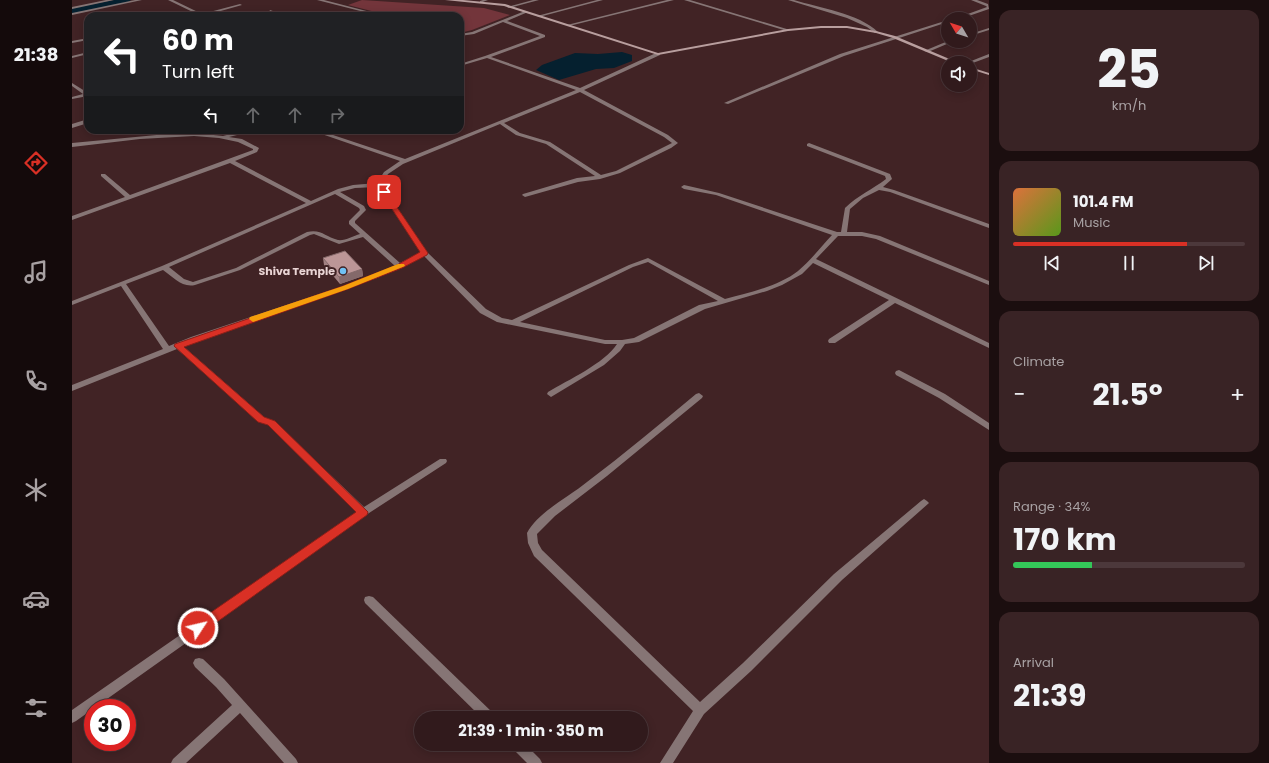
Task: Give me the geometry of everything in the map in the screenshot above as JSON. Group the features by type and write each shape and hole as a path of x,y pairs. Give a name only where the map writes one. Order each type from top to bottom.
{"main road":[{"path":"447,0 481,2 510,6 658,54 788,30 820,27 846,27 876,32 894,37 941,57"},
{"path":"979,72 989,74"},
{"path":"979,72 989,77"}],"street":[{"path":"82,0 90,4"},
{"path":"72,8 112,0"},
{"path":"72,14 140,0"},
{"path":"170,0 193,12"},
{"path":"319,0 368,12"},
{"path":"481,2 486,0"},
{"path":"510,6 537,0"},
{"path":"539,16 601,0"},
{"path":"569,25 672,0"},
{"path":"686,0 788,30"},
{"path":"790,0 858,20 870,26 876,32"},
{"path":"973,0 987,5 989,8 977,12"},
{"path":"215,12 240,5"},
{"path":"464,34 473,33 526,12"},
{"path":"464,63 487,57 544,36 503,21"},
{"path":"726,103 836,57 941,23"},
{"path":"977,33 989,29"},
{"path":"72,42 84,40"},
{"path":"926,51 941,45"},
{"path":"72,57 84,54"},
{"path":"379,184 381,178 386,172 405,161 580,90 658,54"},
{"path":"977,60 989,55"},
{"path":"487,57 580,90 663,134 675,143 634,165 600,177 577,180 525,195"},
{"path":"72,84 84,92"},
{"path":"72,98 84,95"},
{"path":"72,126 84,122"},
{"path":"500,122 518,134 539,139 548,143 600,177"},
{"path":"221,137 235,134"},
{"path":"325,134 405,161"},
{"path":"72,145 166,135 221,137 246,142 256,148 255,151 230,161 72,218"},
{"path":"810,145 888,175 889,179 878,188 861,197 848,209 844,234"},
{"path":"230,161 310,202"},
{"path":"103,175 128,197"},
{"path":"72,302 164,267 335,192 355,186 379,184"},
{"path":"379,184 424,253 483,311 490,316 605,342 636,340 690,312 765,290 780,284 800,273 836,234"},
{"path":"684,187 717,194 836,234 878,237 989,283"},
{"path":"878,188 892,191 989,226"},
{"path":"335,192 362,207 363,210 352,221 352,224 399,266"},
{"path":"164,267 181,281 187,284 193,284 238,269 310,232 316,232 341,242 364,235"},
{"path":"72,388 178,346 346,288 399,266 424,253"},
{"path":"512,322 648,260 724,301"},
{"path":"812,260 989,346"},
{"path":"122,283 168,350"},
{"path":"832,341 894,300"},
{"path":"551,394 608,358 619,349 622,342"},
{"path":"178,346 261,419 272,423 363,512"},
{"path":"899,373 942,396 989,427"},
{"path":"699,396 592,484 550,514 538,524 532,533 533,543 538,553 700,710"},
{"path":"72,717 363,512 442,461"},
{"path":"666,763 700,710 747,667 838,577 924,503"},
{"path":"369,600 483,711"},
{"path":"200,663 292,763"},
{"path":"177,763 240,705"},
{"path":"523,751 536,763"}],"shaded area":[{"path":"362,0 484,8 510,15 464,32 464,12 375,12 348,5"}],"water":[{"path":"622,52 632,55 632,61 614,68 596,69 559,80 536,70 542,65 575,53 598,54"}],"building":[{"path":"345,251 362,269 339,277 323,258"}],"waterway":[{"path":"72,11 127,0"}],"slow traffic":[{"path":"253,319 346,288 401,266"}],"place":[{"name":"Shiva Temple","path":"343,271"}],"route":[{"path":"198,628 363,512 272,423 261,419 178,346 240,323 346,288 399,266 424,253 384,192"}]}
